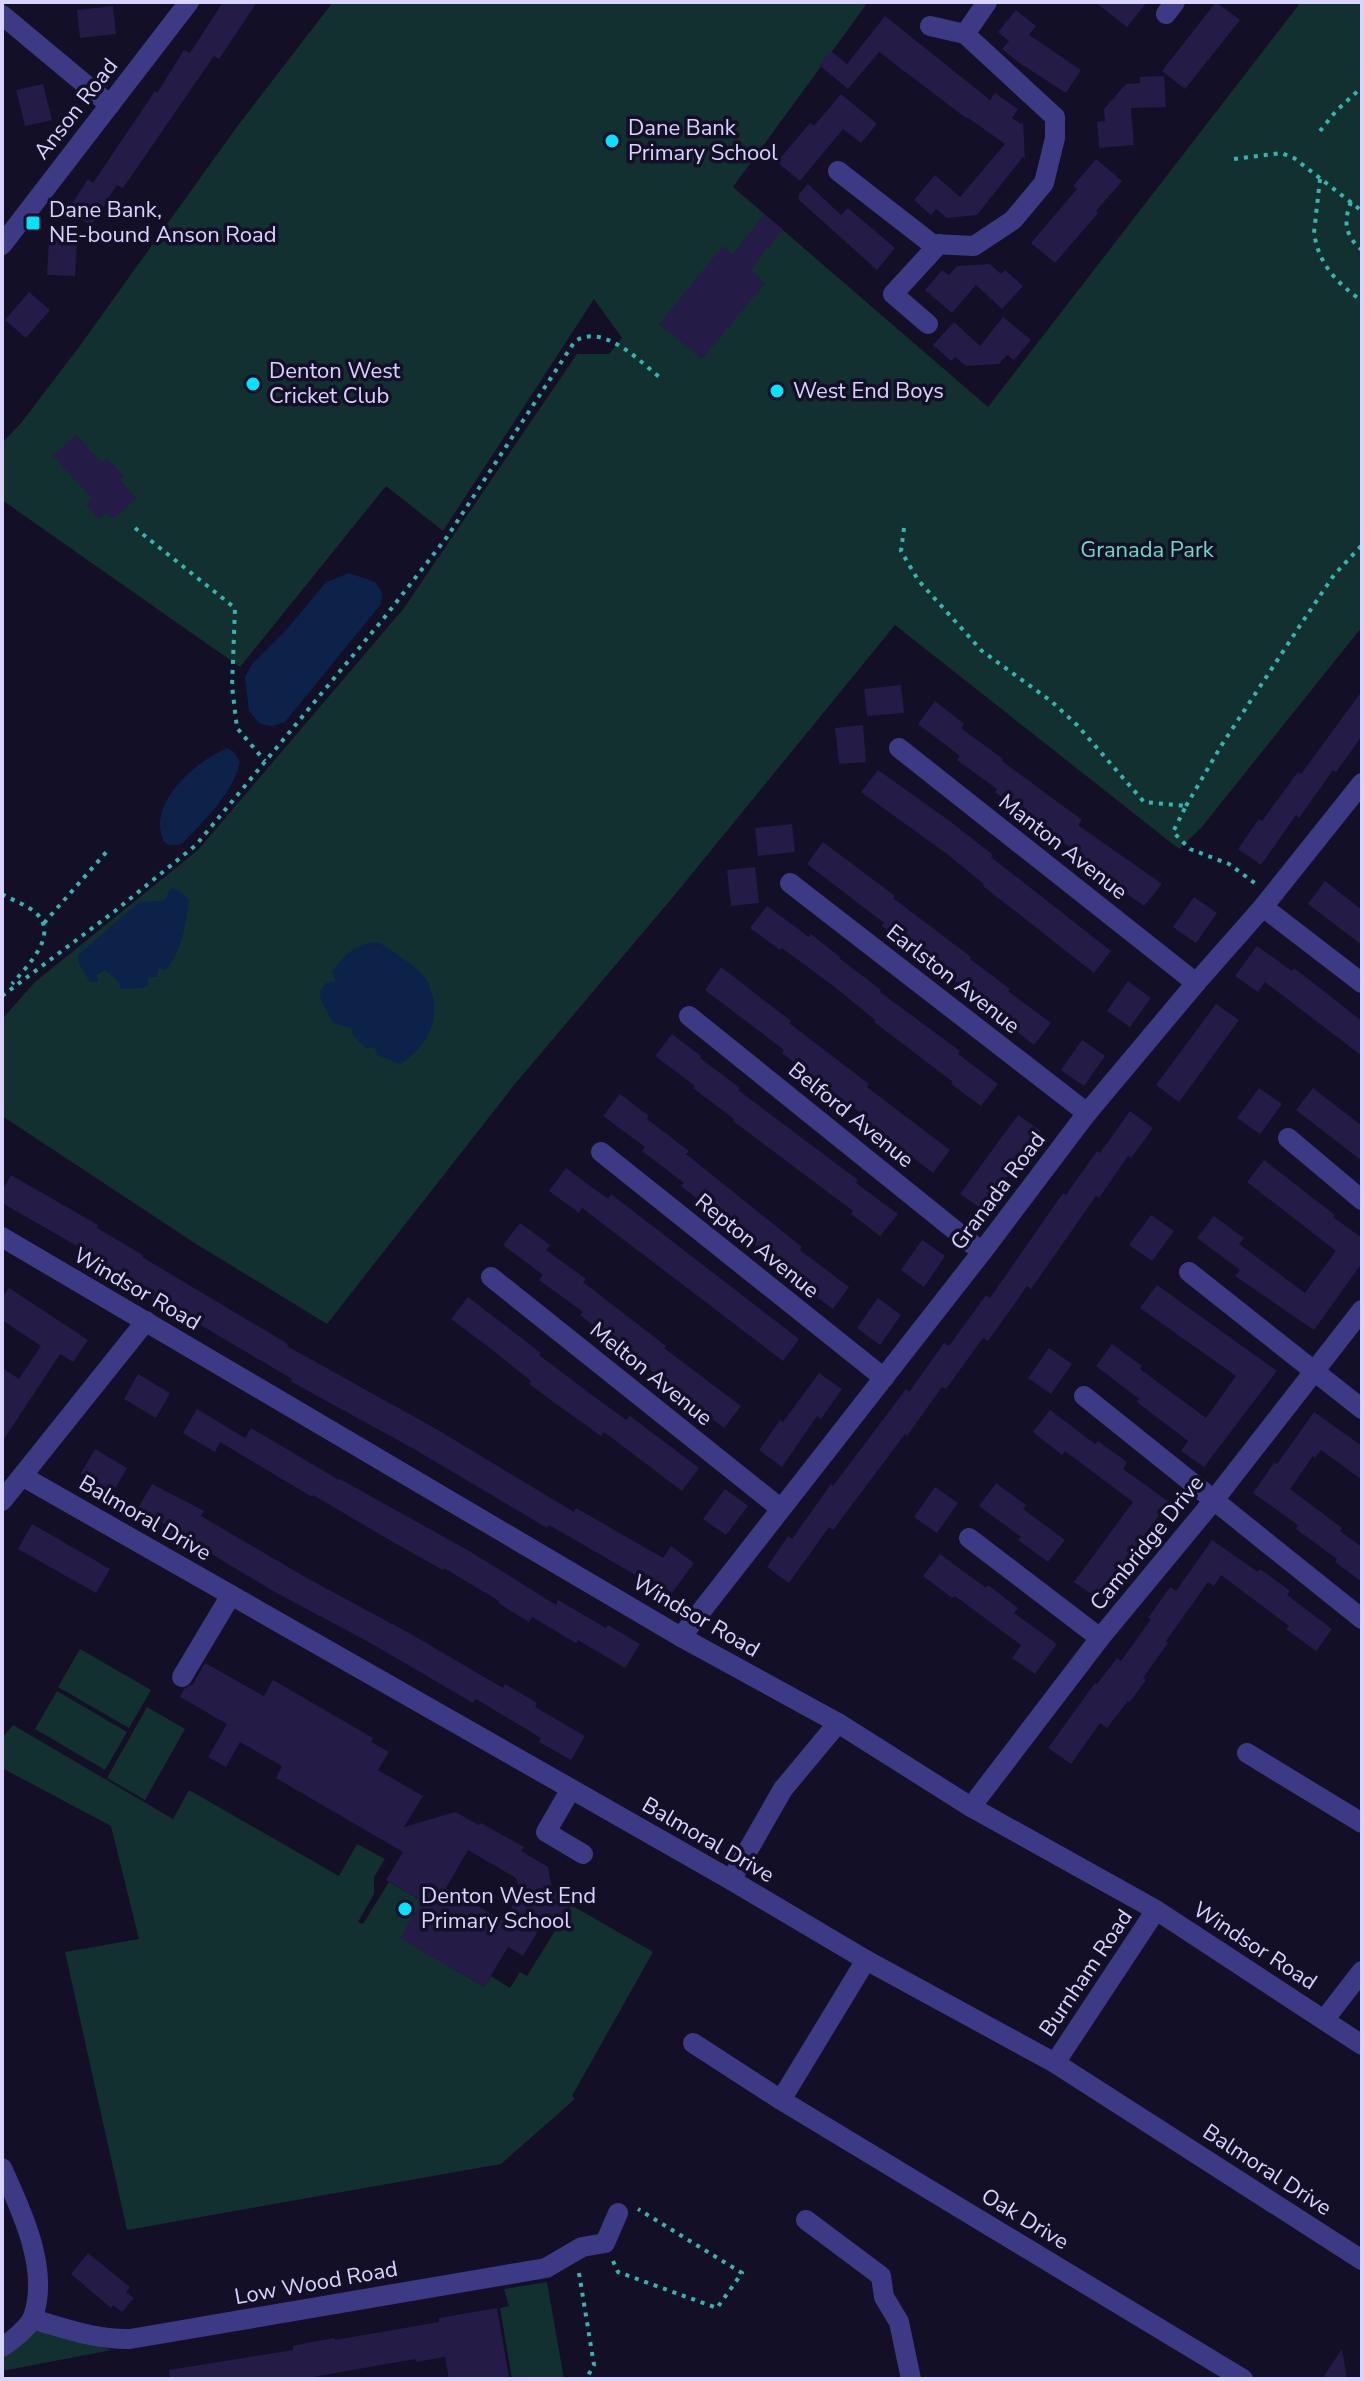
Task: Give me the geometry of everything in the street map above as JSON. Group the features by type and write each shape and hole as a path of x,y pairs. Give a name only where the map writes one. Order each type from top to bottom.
{"street":[{"name":"Anson Road","path":"2,245 189,2"},
{"path":"965,34 987,2"},
{"path":"2,15 110,105"},
{"path":"838,171 932,244 974,246 1013,220 1044,183 1055,138 1055,117 965,34 930,26"},
{"path":"928,324 893,294 939,244"},
{"name":"Manton Avenue","path":"899,748 1196,983"},
{"name":"Granada Road","path":"681,1637 1087,1113 1268,901 1362,783"},
{"name":"Earlston Avenue","path":"790,883 1087,1113"},
{"path":"1268,901 1362,983"},
{"name":"Belford Avenue","path":"689,1016 982,1252"},
{"path":"1288,1138 1362,1200"},
{"name":"Repton Avenue","path":"601,1152 884,1378"},
{"name":"Windsor Road","path":"2,1237 681,1637 838,1723 971,1807 1156,1910 1362,2045"},
{"path":"1189,1272 1362,1409"},
{"name":"Melton Avenue","path":"491,1277 780,1508"},
{"name":"Cambridge Drive","path":"971,1807 1100,1638 1214,1500 1362,1310"},
{"path":"2,1501 146,1321"},
{"path":"1084,1396 1362,1619"},
{"name":"Balmoral Drive","path":"22,1476 866,1960 1055,2063 1362,2260"},
{"path":"969,1538 1100,1638"},
{"path":"182,1677 231,1595"},
{"path":"731,1880 783,1789 838,1723"},
{"path":"1247,1753 1362,1823"},
{"path":"571,1789 546,1832 583,1854"},
{"name":"Burnham Road","path":"1055,2063 1156,1910"},
{"path":"781,2100 866,1960"},
{"path":"1324,2020 1362,1971"},
{"name":"Oak Drive","path":"693,2043 781,2100 1243,2379"},
{"path":"2,2168 30,2230 38,2278 32,2319 2,2347"},
{"path":"605,2243 618,2213"},
{"path":"806,2220 881,2276 884,2297 899,2322 911,2379"},
{"name":"Low Wood Road","path":"32,2319 111,2340 130,2339 546,2268 582,2247 605,2243"}],"path":[{"path":"1320,131 1336,111 1362,90"},
{"path":"1234,159 1281,153 1294,158 1362,211"},
{"path":"1320,179 1315,241 1328,271 1362,301"},
{"path":"1351,202 1346,214 1346,229 1352,242 1362,250"},
{"path":"8,989 54,958 196,845 447,537 575,341 584,336 607,339 663,380"},
{"path":"135,528 235,608 232,686 237,728 265,761"},
{"path":"904,528 901,551 918,580 982,651 1051,701 1077,725 1144,802 1186,806"},
{"path":"1268,901 1229,864 1190,849 1173,832 1221,746 1305,618 1334,575 1362,545"},
{"path":"44,923 109,849"},
{"path":"2,894 35,912 44,923 44,938 34,957 2,996"},
{"path":"605,2243 618,2272 717,2308 742,2273 633,2206 618,2213"},
{"path":"575,2251 594,2365 586,2379"}],"green space":[{"name":"Granada Park","path":"333,2 868,2 733,187 988,407 1301,2 1362,2 1362,627 1201,828 1179,849 895,625 673,897 515,1084 327,1324 193,1242 2,1116 2,1019 35,982 198,850 404,608 577,354 609,354 622,338 594,299 443,531 386,486 240,667 2,500 2,443 79,347 236,128"},
{"path":"80,1649 151,1690 129,1728 58,1687"},
{"path":"57,1691 127,1732 105,1770 35,1729"},
{"path":"147,1707 185,1729 145,1800 107,1778"},
{"path":"13,1725 173,1819 189,1790 339,1876 357,1844 385,1859 374,1877 374,1894 358,1922 363,1924 389,1882 422,1901 401,1938 484,1987 491,1976 510,1988 520,1972 527,1976 571,1905 653,1952 572,2096 575,2099 501,2164 127,2230 65,1952 139,1939 111,1826 2,1768 2,1738"},
{"path":"547,2282 564,2379 512,2379 500,2308 509,2306 504,2289"},
{"path":"31,2329 43,2329 112,2350 2,2371 2,2357"}],"water":[{"path":"349,573 375,582 382,592 381,604 285,722 272,726 260,724 249,711 245,677 252,664 288,628 326,582"},
{"path":"227,748 234,752 240,762 231,785 182,844 167,844 162,837 160,823 169,796 202,762"},
{"path":"172,888 189,900 180,946 166,970 159,968 157,977 150,977 147,980 149,984 143,988 121,989 119,982 105,970 97,975 98,982 90,982 79,964 78,955 139,902 163,901"},
{"path":"378,942 419,971 428,982 432,994 432,1025 417,1050 401,1064 377,1055 375,1048 366,1048 354,1037 351,1028 333,1023 321,1001 320,991 326,983 336,981 332,971 342,959 357,947"}],"building":[{"path":"223,2 257,2 219,59 214,56 123,188 117,185 91,226 68,210 88,179 93,183 184,50 190,53"},
{"path":"1095,2 1147,2 1127,27"},
{"path":"1216,2 1240,20 1185,89 1162,71"},
{"path":"113,6 116,34 80,38 77,10"},
{"path":"1016,10 1036,26 1029,35 1081,70 1066,93 1002,49 1009,41 998,32"},
{"path":"885,16 990,100 995,93 1018,109 1012,118 1021,124 1023,122 1025,159 1023,157 977,215 947,218 936,209 931,215 914,200 935,175 960,197 1005,144 879,52 848,89 819,65 831,51 847,64"},
{"path":"1164,76 1166,107 1131,108 1134,145 1099,148 1097,122 1105,121 1104,109 1126,84 1140,83 1140,77"},
{"path":"43,84 52,120 25,126 16,90"},
{"path":"841,94 877,124 861,143 843,129 800,181 777,162 810,123 814,126"},
{"path":"1096,159 1122,181 1055,263 1031,243 1077,189 1073,186"},
{"path":"808,184 841,215 848,208 895,248 877,270 799,200 799,194"},
{"path":"764,215 783,229 750,270 765,283 702,359 659,324 723,246 732,255"},
{"path":"49,238 77,239 75,276 47,275"},
{"path":"990,264 1001,274 1005,270 1023,286 1002,309 976,285 952,313 925,290 942,270 949,275 957,266"},
{"path":"29,292 50,310 26,338 5,320"},
{"path":"1003,317 1031,340 1014,360 1007,355 999,364 966,366 955,357 951,361 933,345 954,322 980,346"},
{"path":"76,435 102,462 107,458 124,476 120,480 136,498 113,519 106,513 99,519 86,505 92,499 53,456"},
{"path":"901,685 904,713 867,716 864,689"},
{"path":"1362,691 1362,736 1299,818 1296,815 1261,865 1238,849 1298,772 1301,774"},
{"path":"935,701 964,724 961,728 1082,820 1078,825 1162,884 1144,906 1072,855 1075,851 995,792 997,789 957,760 960,756 918,724"},
{"path":"863,725 866,762 839,764 835,728"},
{"path":"878,770 951,822 1111,951 1094,973 947,854 861,792"},
{"path":"792,824 795,852 758,856 755,828"},
{"path":"823,842 895,896 893,898 1051,1023 1034,1045 807,864"},
{"path":"755,867 759,903 731,906 727,870"},
{"path":"1325,881 1362,910 1362,945 1308,904"},
{"path":"1194,897 1217,913 1196,943 1173,927"},
{"path":"767,906 809,937 811,934 998,1084 981,1106 836,988 750,928"},
{"path":"1257,946 1292,971 1294,968 1362,1021 1362,1056 1265,982 1258,992 1235,976"},
{"path":"721,967 869,1084 867,1087 950,1150 933,1173 782,1053 784,1050 705,990"},
{"path":"1128,981 1151,998 1130,1027 1107,1011"},
{"path":"1216,1004 1239,1020 1179,1102 1156,1085"},
{"path":"672,1034 740,1088 738,1090 898,1214 880,1236 851,1214 853,1211 733,1121 693,1088 695,1086 655,1056"},
{"path":"1082,1040 1105,1056 1084,1086 1061,1070"},
{"path":"1259,1088 1282,1104 1260,1134 1237,1118"},
{"path":"1313,1088 1362,1126 1362,1161 1296,1110"},
{"path":"620,1094 689,1151 686,1154 849,1287 833,1309 681,1186 684,1183 642,1151 645,1147 603,1116"},
{"path":"1130,1111 1153,1128 1131,1158 1128,1156 1099,1198 1096,1196 1031,1289 1027,1286 988,1341 983,1338 946,1389 942,1387 833,1530 829,1527 789,1583 767,1567 788,1536 792,1539 906,1389 909,1392 944,1343 949,1346 986,1295 990,1298 1063,1193 1066,1195"},
{"path":"1018,1115 1041,1131 983,1210 960,1194"},
{"path":"1264,1160 1362,1238 1362,1263 1314,1330 1235,1276 1240,1270 1197,1238 1214,1216 1244,1238 1239,1244 1305,1293 1336,1251 1247,1182"},
{"path":"566,1168 608,1199 611,1194 799,1339 783,1361 582,1208 579,1213 549,1191"},
{"path":"11,1175 98,1225 97,1228 142,1257 287,1346 438,1430 574,1512 576,1508 663,1558 671,1546 694,1563 672,1593 642,1571 639,1577 549,1525 547,1528 414,1449 290,1381 292,1379 143,1291 98,1258 2,1203 2,1191"},
{"path":"1151,1215 1174,1231 1152,1261 1129,1245"},
{"path":"520,1223 550,1245 546,1250 586,1279 583,1282 741,1406 724,1428 580,1315 583,1312 539,1280 543,1275 503,1245"},
{"path":"922,1240 945,1256 924,1287 901,1270"},
{"path":"1157,1285 1277,1371 1204,1467 1181,1451 1188,1441 1096,1366 1112,1344 1206,1418 1236,1376 1140,1308"},
{"path":"9,1288 88,1340 73,1362 60,1354 2,1442 2,1368 19,1379 41,1346 2,1320 2,1298"},
{"path":"468,1297 588,1392 626,1420 630,1416 699,1468 682,1491 604,1432 601,1436 529,1384 531,1381 451,1319"},
{"path":"878,1298 901,1315 880,1345 857,1328"},
{"path":"1049,1348 1072,1364 1051,1394 1028,1378"},
{"path":"819,1373 842,1389 821,1419 817,1416 782,1467 759,1450"},
{"path":"138,1374 170,1393 156,1418 124,1399"},
{"path":"197,1409 245,1438 251,1428 471,1552 556,1605 558,1600 640,1644 625,1668 532,1617 529,1622 444,1568 312,1497 220,1442 215,1452 183,1433"},
{"path":"1050,1410 1095,1444 1098,1441 1127,1462 1123,1469 1169,1502 1097,1598 1074,1582 1133,1502 1065,1451 1062,1455 1033,1432"},
{"path":"1314,1412 1362,1446 1362,1480 1321,1450 1315,1458 1313,1456 1290,1489 1362,1547 1362,1582 1296,1529 1298,1525 1253,1493"},
{"path":"95,1449 127,1468 113,1492 81,1473"},
{"path":"996,1483 1026,1505 1023,1509 1065,1540 1048,1562 979,1506"},
{"path":"152,1484 204,1511 201,1516 305,1577 503,1688 505,1684 537,1703 535,1707 585,1736 571,1760 476,1699 473,1703 188,1540 186,1544 161,1530 165,1524 138,1508"},
{"path":"935,1487 958,1503 937,1533 914,1517"},
{"path":"725,1489 748,1506 726,1535 703,1519"},
{"path":"32,1524 110,1569 96,1593 18,1549"},
{"path":"1212,1540 1290,1591 1287,1595 1332,1629 1316,1651 1286,1629 1289,1626 1221,1575 1214,1586 1208,1582 1166,1641 1168,1643 1143,1678 1146,1680 1129,1703 1107,1728 1100,1723 1071,1764 1048,1748 1095,1683 1117,1658 1121,1661 1170,1587 1176,1591"},
{"path":"940,1554 1018,1608 1014,1613 1057,1644 1035,1674 1012,1658 1021,1645 923,1576"},
{"path":"205,1663 264,1696 273,1680 373,1738 371,1742 389,1752 378,1770 423,1796 404,1827 455,1812 524,1847 521,1851 548,1867 552,1889 572,1901 558,1925 546,1918 523,1956 508,1947 484,1987 400,1938 422,1901 386,1880 403,1852 276,1778 282,1766 240,1742 226,1767 208,1757 227,1724 180,1697 184,1689 193,1684","holes":["468,1850 516,1878 520,1892 504,1921 446,1888"]},
{"path":"88,2253 130,2287 126,2292 134,2298 122,2312 113,2305 111,2308 71,2274"},
{"path":"497,2308 509,2377 449,2379 445,2357 416,2362 415,2359 302,2379 170,2379 169,2370 293,2350 293,2346 317,2341 439,2322 439,2318"},
{"path":"1342,2349 1347,2379 1322,2379"}],"place":[{"name":"Dane Bank Primary School","path":"612,141"},
{"name":"Dane Bank, NE-bound Anson Road","path":"33,223"},
{"name":"Denton West Cricket Club","path":"253,384"},
{"name":"West End Boys","path":"777,391"},
{"name":"Denton West End Primary School","path":"405,1909"}]}
